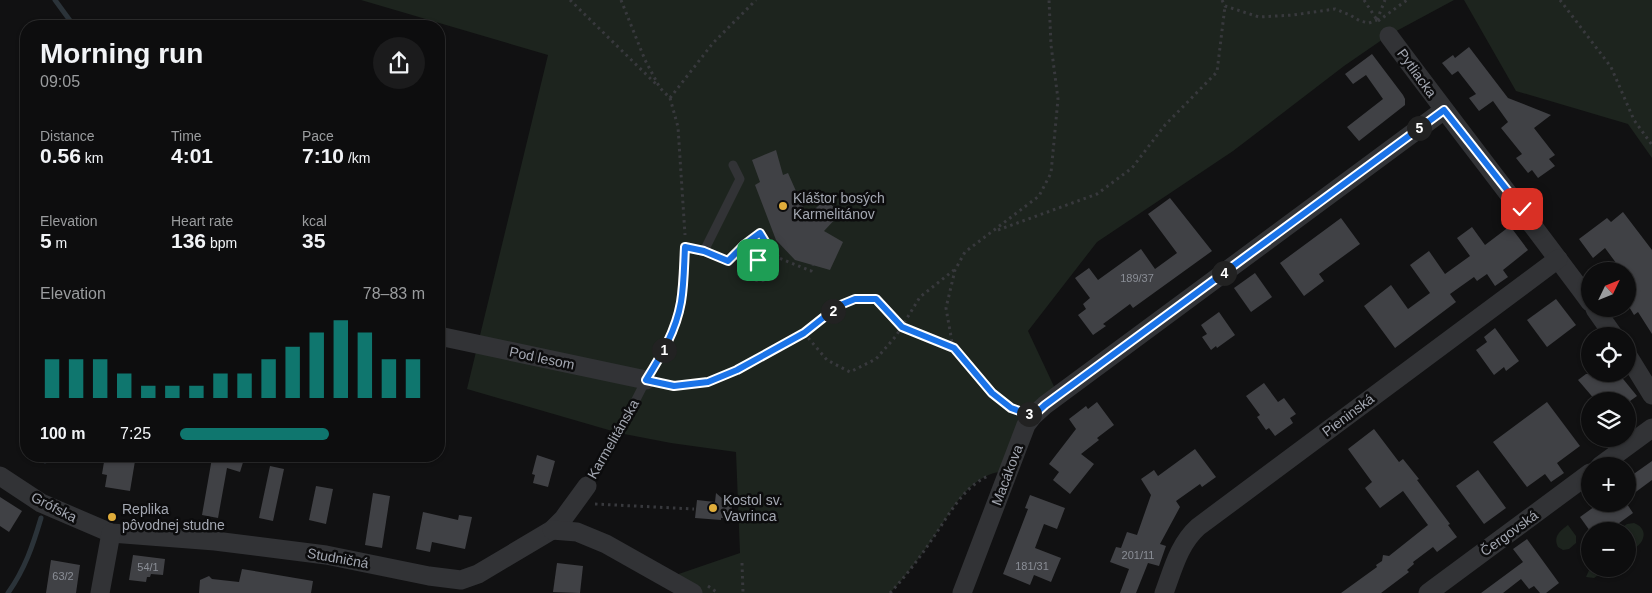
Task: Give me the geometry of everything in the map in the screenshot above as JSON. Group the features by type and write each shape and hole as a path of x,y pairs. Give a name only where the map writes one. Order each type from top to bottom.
{"street":[{"name":"Pytliacka","path":"1389,36 1581,290"},
{"name":"Macákova","path":"962,593 1026,426 1033,416 1045,405 1444,110"},
{"name":"Pieninská","path":"1164,593 1182,546 1198,526 1558,259"},
{"name":"Pod lesom","path":"445,337 646,380"},
{"path":"1636,369 1652,395"},
{"path":"1612,457 1652,428"},
{"name":"Grófska","path":"0,476 41,503 111,533"},
{"name":"Čergovská","path":"1428,593 1581,481"},
{"name":"Studničná","path":"111,533 215,540 326,555 429,576 461,580 486,570 552,530 563,519 586,486"},
{"path":"552,530 577,532 606,544 693,593"},
{"path":"100,593 111,533"}],"lane":[{"path":"704,251 740,179 733,165"},
{"path":"685,247 704,251 728,261"},
{"name":"Karmelitánska","path":"586,486 619,433 646,380 663,354 675,325 681,302 685,247"}],"path":[{"path":"570,0 670,98 678,127 685,247"},
{"path":"620,0 645,60 660,88"},
{"path":"670,98 713,43 756,0"},
{"path":"954,348 946,308 955,270 965,252 1040,196 1051,173 1058,99 1051,45 1049,0"},
{"path":"993,232 1097,194 1132,168 1165,125 1217,72 1225,6 1222,0"},
{"path":"1364,0 1389,36"},
{"path":"1377,20 1385,0"},
{"path":"1225,6 1259,17 1293,15 1335,9 1350,15 1360,22 1369,23 1377,20 1407,0"},
{"path":"1560,0 1611,67 1634,120 1652,145"},
{"path":"728,261 744,245 760,233 774,256 811,271 813,265"},
{"path":"768,263 774,256"},
{"path":"743,266 749,267 758,260 768,263"},
{"path":"749,267 751,276 760,281 768,276 770,270 768,263"},
{"path":"804,333 827,360 850,372 876,358 896,336 920,297 955,270"},
{"path":"646,380 674,386 708,382 737,370 804,333 838,306 855,299 876,299 902,327 954,348 992,393 1011,408 1033,416"},
{"path":"890,593 932,539 957,501 978,481 998,471 1008,472"},
{"path":"595,504 694,509"},
{"path":"742,563 744,593"}],"shaded area":[{"path":"361,0 1454,0 1389,35 1344,66 1233,151 1097,242 1028,331 1058,395 1045,405 1008,472 995,473 983,478 963,494 918,559 890,593 691,593 667,578 740,553 736,452 671,443 619,433 467,389 548,55 445,25 445,20 429,20"},
{"path":"1464,0 1652,0 1652,158 1628,124 1516,91"},
{"path":"1636,524 1643,530 1644,534 1641,543 1637,546"},
{"path":"1568,525 1576,536 1576,543 1569,549 1563,550 1558,547 1556,540 1560,532"}],"building":[{"path":"1469,47 1508,98 1551,115 1534,128 1555,155 1549,159 1555,166 1538,178 1532,170 1528,173 1516,158 1522,154 1501,128 1508,122 1493,101 1479,111 1469,98 1476,94 1458,71 1452,75 1442,63 1453,55 1455,58"},
{"path":"1372,54 1403,95 1405,105 1359,141 1347,127 1383,99 1366,75 1353,84 1345,74"},
{"name":"Kláštor bosých Karmelitánov","path":"776,150 783,175 788,173 807,216 826,199 840,214 824,231 843,242 830,270 795,260 776,240 755,185 760,182 752,160"},
{"path":"1170,198 1212,251 1133,308 1130,304 1103,324 1106,326 1093,335 1078,315 1086,309 1083,304 1090,298 1075,278 1089,268 1098,280 1141,249 1155,269 1177,253 1148,214"},
{"path":"1623,212 1652,250 1652,334 1638,312 1636,314 1636,262 1615,262 1605,248 1593,258 1579,239 1607,218 1611,222"},
{"path":"1341,218 1360,244 1319,274 1324,281 1304,296 1280,263"},
{"path":"1510,226 1528,250 1503,270 1508,277 1495,286 1487,274 1477,281 1474,277 1450,294 1456,302 1395,348 1364,306 1391,285 1408,309 1430,293 1410,265 1429,251 1445,274 1470,256 1457,238 1472,227 1485,245"},
{"path":"1255,273 1272,297 1251,312 1234,288"},
{"path":"1556,299 1576,325 1547,347 1527,320"},
{"path":"1219,312 1235,335 1211,350 1202,337 1207,334 1201,325"},
{"path":"1495,328 1519,361 1506,371 1504,367 1494,375 1476,350 1487,342 1484,337"},
{"path":"1581,378 1581,382 1626,382 1634,392 1588,392 1578,380"},
{"path":"1264,383 1278,402 1284,398 1296,414 1290,418 1293,423 1275,436 1269,428 1266,430 1257,417 1260,415 1246,396"},
{"path":"1097,402 1114,425 1081,454 1094,464 1070,494 1053,480 1059,472 1049,464 1076,429 1069,419 1086,406 1088,409"},
{"path":"1547,402 1580,446 1557,463 1564,473 1551,482 1545,474 1527,487 1493,442"},
{"path":"1374,429 1399,462 1403,459 1419,479 1417,480 1450,524 1448,525 1457,537 1437,552 1433,547 1413,562 1414,564 1407,570 1409,572 1381,593 1341,593 1377,567 1376,565 1382,561 1383,555 1389,556 1428,525 1403,491 1380,508 1365,488 1372,482 1348,449"},
{"path":"1195,449 1216,477 1202,487 1200,484 1176,501 1180,507 1160,544 1166,546 1159,566 1148,563 1136,593 1120,593 1129,569 1110,562 1116,547 1121,548 1127,532 1137,535 1151,495 1141,479 1154,470 1158,476"},
{"path":"537,455 555,461 548,487 533,483 535,475 532,474"},
{"path":"1652,461 1652,480 1636,492 1636,472"},
{"path":"104,462 135,462 130,491 105,487 107,475 102,474"},
{"path":"211,462 243,462 240,472 227,468 218,518 202,515"},
{"path":"270,466 284,469 273,521 259,518"},
{"path":"1478,470 1506,508 1484,524 1456,486"},
{"path":"316,486 333,489 326,524 309,520"},
{"path":"373,493 390,496 382,548 365,545"},
{"name":"Kostol sv. Vavrinca","path":"716,493 732,507 731,518 721,518 721,520 695,518 697,500 715,502"},
{"path":"1030,495 1065,508 1057,529 1044,524 1035,548 1061,558 1051,582 1034,575 1030,585 1003,574 1028,509 1025,508"},
{"path":"0,497 22,511 9,532 0,526"},
{"path":"423,512 458,520 459,515 472,517 465,549 432,542 430,552 416,549"},
{"path":"1587,512 1633,513 1620,522 1584,522 1580,517"},
{"path":"1527,539 1559,583 1546,593 1540,593 1534,586 1529,589 1521,579 1503,593 1481,593 1523,562 1513,549"},
{"path":"133,555 165,559 163,575 151,574 150,577 147,577 146,582 129,580"},
{"path":"51,560 80,565 76,593 46,593"},
{"path":"557,563 583,566 580,593 553,592"},
{"path":"242,569 313,581 311,593 199,593 200,580 209,576 212,579 239,582"}],"waterway":[{"path":"55,0 70,20"},
{"path":"8,593 28,557 41,518"}],"place":[{"name":"Kláštor bosých Karmelitánov","path":"783,206"},
{"name":"Kostol sv. Vavrinca","path":"713,508"},
{"name":"Replika pôvodnej studne","path":"112,517"}],"route":[{"path":"758,260 768,263 774,256 760,233 752,238 728,261 704,251 685,247 681,302 675,325 663,354 646,380 674,386 708,382 737,370 804,333 838,306 855,299 876,299 902,327 954,348 992,393 1011,408 1033,416 1045,405 1444,110 1522,209"}]}
